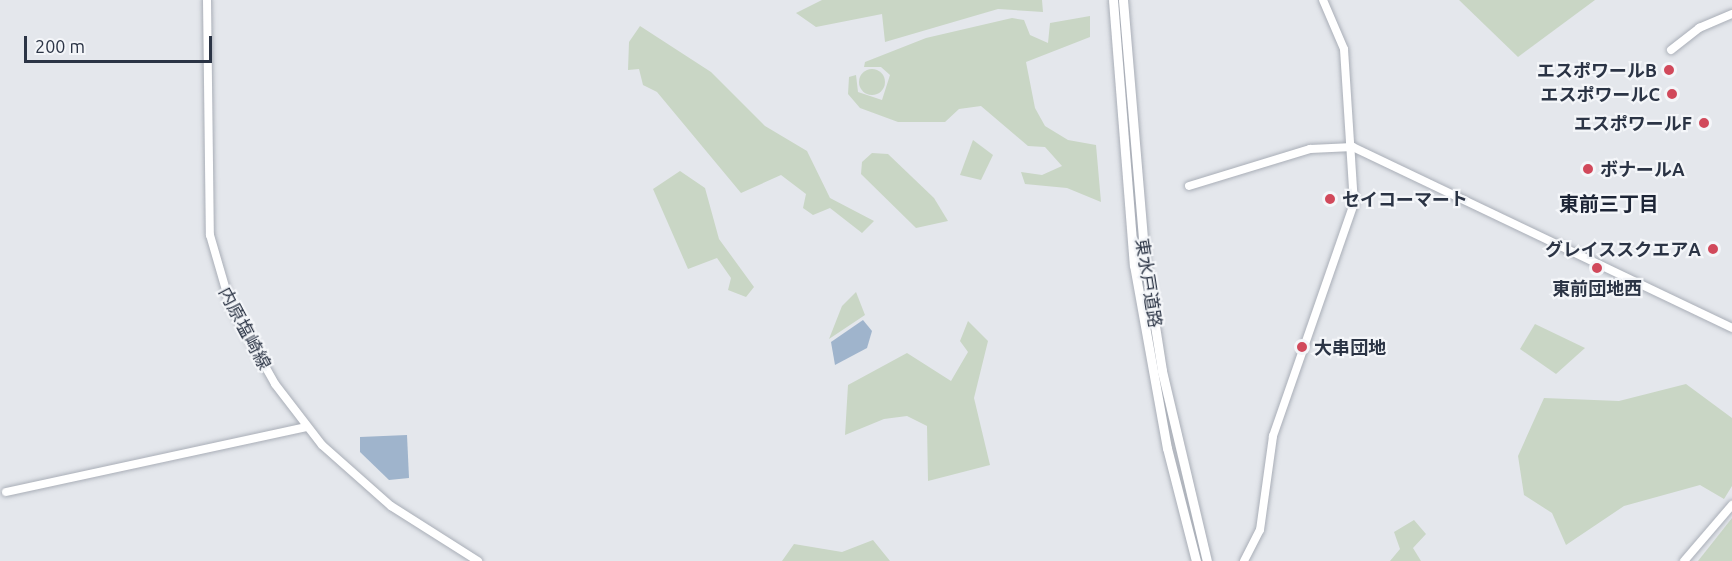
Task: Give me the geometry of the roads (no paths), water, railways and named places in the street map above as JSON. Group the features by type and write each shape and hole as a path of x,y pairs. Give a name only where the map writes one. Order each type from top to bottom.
{"highway":[{"name":"東水戸道路","path":"1113,0 1134,265 1167,448 1196,561"},
{"name":"東水戸道路","path":"1123,0 1145,262 1165,381 1207,561"}],"main road":[{"name":"内原塩崎線","path":"207,0 214,262 230,304 306,427 370,489 478,561"}],"street":[{"path":"1245,561 1260,530 1273,436 1352,214 1353,147 1344,49 1323,0"},
{"path":"1671,50 1699,28 1732,14"},
{"path":"1189,186 1310,149 1353,147 1732,328"},
{"path":"6,492 306,427"},
{"path":"1684,561 1732,505"}],"water":[{"path":"863,320 872,331 867,348 835,365 831,342"},
{"path":"407,435 409,478 389,480 360,452 360,437"}],"place":[{"name":"エスポワールB","path":"1669,70"},
{"name":"エスポワールC","path":"1672,94"},
{"name":"エスポワールF","path":"1704,123"},
{"name":"ボナールA","path":"1588,169"},
{"name":"セイコーマート","path":"1330,199"},
{"name":"グレイススクエアA","path":"1713,249"},
{"name":"東前団地西","path":"1597,268"},
{"name":"大串団地","path":"1302,347"}],"district":[{"name":"東前三丁目","path":"1609,203"}]}
